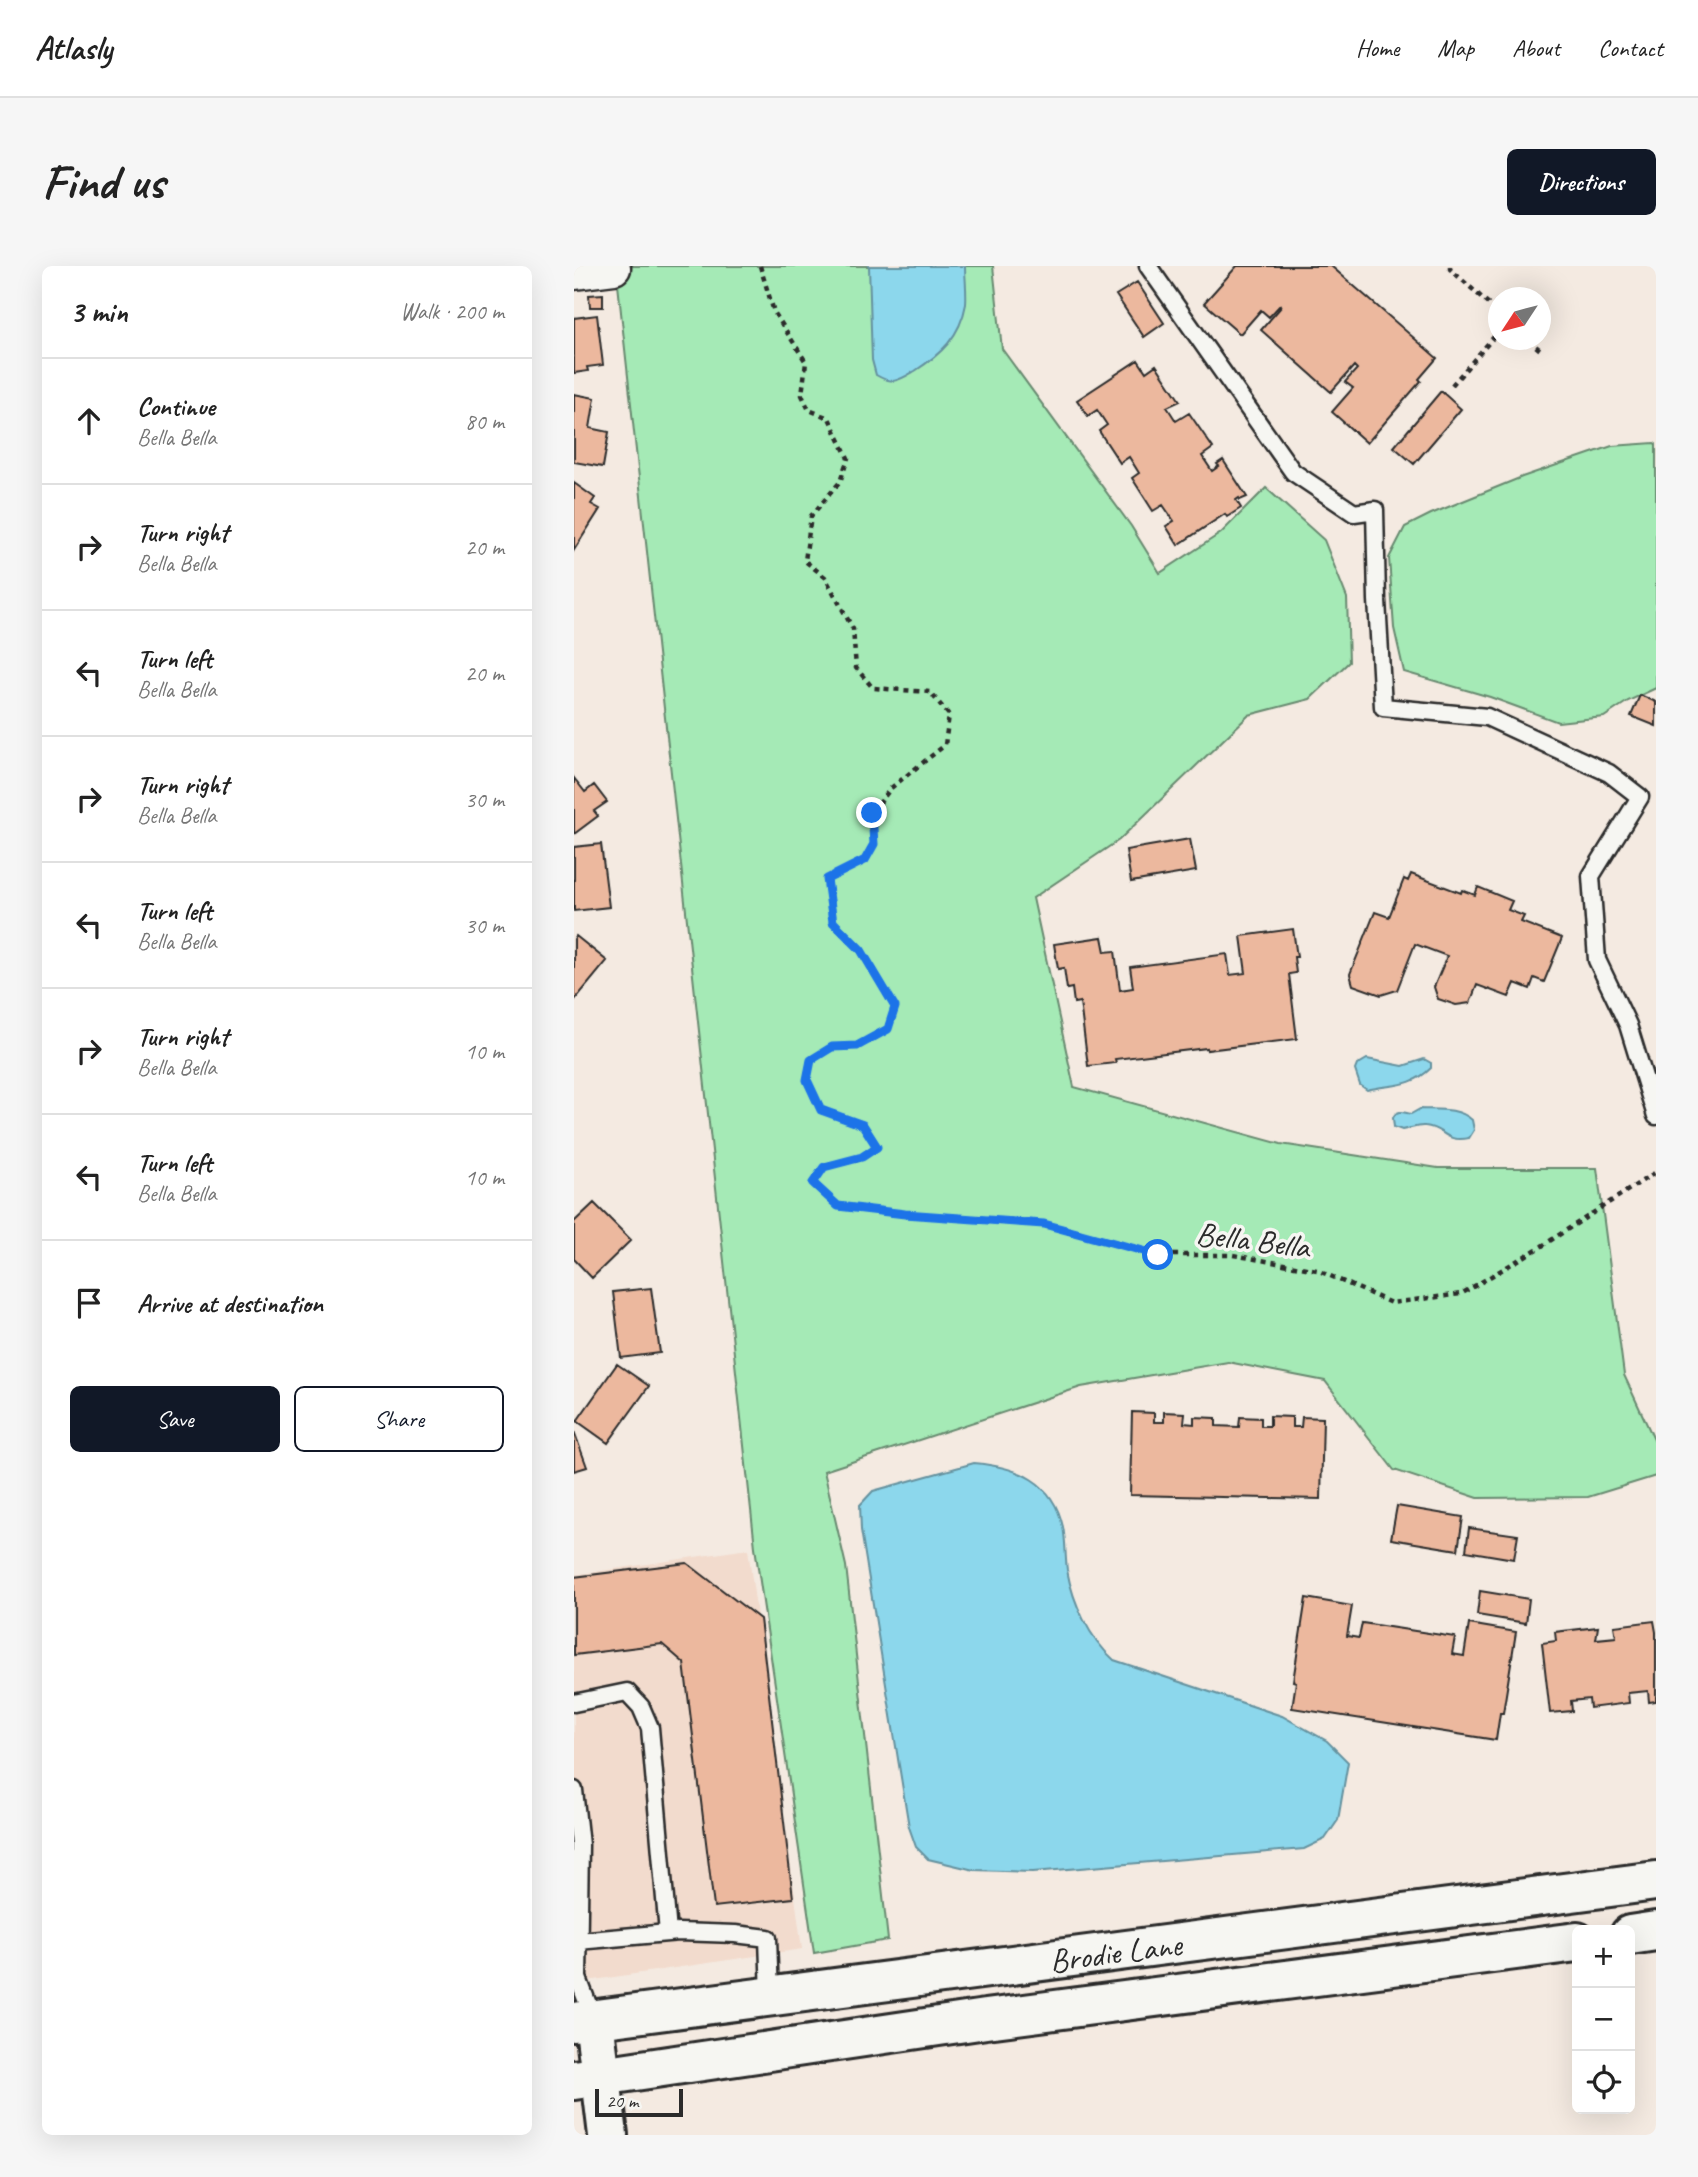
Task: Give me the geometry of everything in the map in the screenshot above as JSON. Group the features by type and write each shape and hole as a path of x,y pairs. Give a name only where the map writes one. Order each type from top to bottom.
{"main road":[{"name":"Brodie Lane","path":"584,2021 1656,1881"},
{"path":"1635,1934 1656,1931"},
{"name":"Brodie Lane","path":"587,2078 986,2019 1572,1943"},
{"path":"584,2021 587,2078 608,2135"}],"street":[{"path":"574,273 614,268"}],"lane":[{"path":"1148,266 1293,472 1354,513 1375,510 1383,707 1487,716 1609,772 1648,795 1591,876 1597,960 1628,1025 1656,1116"},
{"path":"574,1703 627,1692 641,1707 650,1728 668,1933"},
{"path":"574,1790 580,1845 576,1895 578,1978 584,2021"},
{"path":"577,1950 668,1933 735,1934 768,1938 770,1996"}],"path":[{"name":"Bella Bella","path":"760,266 774,312 806,362 802,395 809,410 829,418 848,458 840,482 811,516 805,561 825,578 853,629 856,668 873,688 930,692 949,715 945,745 891,788 872,813 874,844 865,860 827,879 833,922 861,950 895,1007 888,1029 857,1046 832,1047 811,1060 807,1080 821,1110 863,1125 877,1147 862,1157 824,1167 813,1183 838,1206 905,1214 1044,1224 1158,1255 1233,1255 1317,1270 1391,1303 1461,1294 1542,1246 1656,1172"},
{"path":"1450,266 1488,303"},
{"path":"1452,385 1488,344"}],"shaded area":[{"path":"748,1549 802,1949 574,1983 574,1575"}],"green space":[{"path":"616,266 993,266 1002,349 1131,526 1160,573 1221,533 1266,488 1324,540 1347,598 1349,662 1310,699 1249,715 1119,840 1033,898 1074,1087 1281,1144 1438,1168 1597,1168 1624,1375 1656,1444 1656,1476 1588,1497 1478,1498 1394,1470 1325,1381 1228,1362 1081,1387 824,1471 846,1566 888,1940 814,1953 755,1547"},
{"path":"1654,443 1656,688 1628,701 1604,717 1558,722 1490,697 1404,672 1394,628 1389,558 1405,527 1522,477 1612,446"}],"water":[{"path":"869,266 965,266 966,304 954,335 933,358 896,380 887,380 876,375 872,360"},
{"path":"1367,1059 1403,1066 1424,1059 1431,1063 1431,1068 1409,1082 1367,1090 1360,1085 1355,1070 1357,1065"},
{"path":"1420,1109 1460,1113 1472,1120 1474,1130 1469,1138 1454,1139 1432,1127 1419,1126 1402,1130 1394,1127 1393,1118 1396,1113 1411,1114"},
{"path":"974,1463 1019,1473 1031,1479 1051,1498 1063,1527 1067,1570 1073,1595 1090,1631 1114,1660 1282,1716 1327,1741 1348,1762 1338,1820 1325,1839 1304,1849 1033,1872 974,1870 928,1859 916,1847 909,1827 861,1530 860,1505 873,1491"}],"building":[{"path":"1237,266 1331,266 1437,358 1419,379 1421,381 1367,443 1332,412 1353,388 1345,382 1357,369 1354,366 1331,392 1261,330 1280,305 1269,317 1261,310 1240,334 1204,303"},
{"path":"1137,282 1164,323 1144,337 1116,295"},
{"path":"603,294 603,307 590,307 589,295"},
{"path":"597,315 603,365 587,367 588,371 574,373 574,318"},
{"path":"1138,360 1146,372 1156,365 1180,401 1167,407 1176,421 1189,413 1213,448 1202,456 1212,471 1223,460 1247,497 1236,500 1241,508 1227,517 1225,514 1178,545 1166,526 1174,521 1163,505 1153,511 1132,478 1139,473 1129,457 1120,463 1099,431 1107,425 1097,410 1088,416 1077,400"},
{"path":"1441,391 1461,409 1414,464 1394,447"},
{"path":"574,394 595,398 590,428 609,432 603,467 574,462"},
{"path":"574,483 595,498 591,504 600,509 574,550"},
{"path":"1640,695 1656,702 1656,726 1631,716"},
{"path":"574,778 585,792 594,785 607,802 594,811 598,816 574,834"},
{"path":"1190,839 1196,871 1131,882 1126,850"},
{"path":"601,844 609,907 574,911 574,847"},
{"path":"1411,874 1461,893 1462,890 1475,895 1478,887 1512,901 1508,910 1524,916 1521,922 1562,938 1544,982 1534,978 1530,989 1515,983 1509,997 1477,985 1470,1003 1456,1005 1438,999 1434,987 1447,956 1415,944 1397,990 1381,995 1353,985 1350,974 1375,912 1389,917 1404,879 1408,881"},
{"path":"1293,929 1296,973 1289,974 1297,1039 1115,1059 1116,1063 1088,1066 1080,1002 1074,1003 1072,988 1067,989 1064,968 1058,969 1054,944 1102,937 1105,952 1115,951 1120,990 1133,988 1130,967 1227,954 1230,975 1246,973 1241,936"},
{"path":"576,936 607,961 574,1001 574,939"},
{"path":"594,1203 631,1240 592,1278 574,1259 574,1222"},
{"path":"651,1288 660,1353 621,1358 613,1292"},
{"path":"617,1364 649,1386 608,1443 577,1421"},
{"path":"1132,1412 1154,1413 1154,1422 1164,1422 1164,1412 1185,1413 1184,1423 1194,1424 1194,1417 1216,1418 1216,1426 1239,1427 1240,1417 1261,1418 1261,1426 1270,1426 1270,1416 1292,1417 1292,1427 1301,1427 1302,1417 1323,1418 1321,1499 1130,1495"},
{"path":"574,1431 587,1467 574,1471"},
{"path":"1397,1506 1463,1517 1458,1550 1391,1539"},
{"path":"1469,1528 1518,1535 1514,1559 1466,1551"},
{"path":"687,1563 760,1619 793,1898 714,1907 684,1663 662,1644 574,1655 574,1577"},
{"path":"1480,1591 1529,1599 1526,1623 1477,1615"},
{"path":"1306,1598 1352,1606 1347,1636 1359,1638 1362,1623 1455,1637 1452,1654 1464,1656 1469,1624 1516,1632 1496,1740 1292,1708 1296,1682 1293,1681"},
{"path":"1654,1621 1656,1701 1649,1702 1648,1691 1628,1693 1629,1703 1590,1708 1589,1699 1571,1701 1572,1711 1550,1713 1542,1643 1556,1641 1555,1632 1598,1627 1596,1639 1616,1637 1614,1626"}],"route":[{"path":"872,813 874,844 865,860 827,879 833,922 861,950 895,1007 888,1029 857,1046 832,1047 811,1060 807,1080 821,1110 863,1125 877,1147 862,1157 824,1167 813,1183 838,1206 905,1214 1044,1224 1158,1255"}]}
